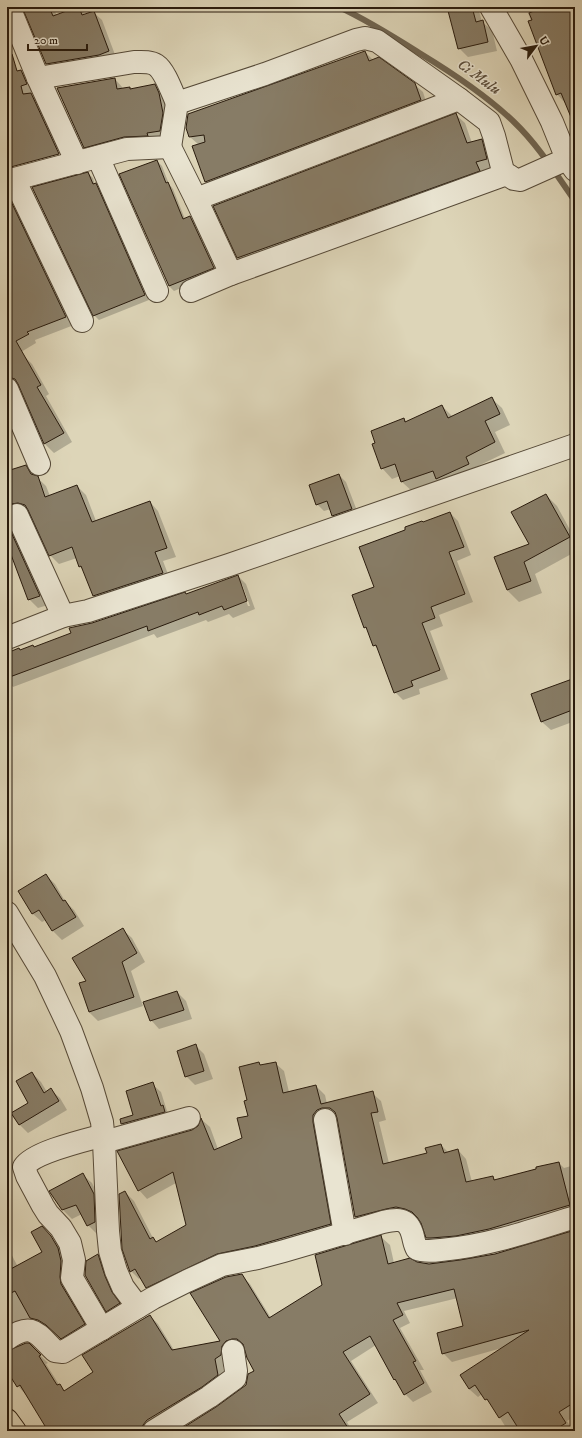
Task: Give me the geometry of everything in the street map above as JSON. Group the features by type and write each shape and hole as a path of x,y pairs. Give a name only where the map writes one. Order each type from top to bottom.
{"main road":[{"path":"7,1420 15,1431"}],"street":[{"path":"9,7 38,78 77,163"},
{"path":"191,291 231,274 504,175 508,174 514,179 520,180 566,164 552,122 521,59 491,7"},
{"path":"177,103 265,74 364,38 377,41 489,122 504,175"},
{"path":"38,78 134,62 157,65 162,71 177,103 170,147 231,274"},
{"path":"196,199 458,99"},
{"path":"82,322 11,180 127,150 170,147"},
{"path":"98,157 157,291"},
{"path":"7,388 39,464"},
{"path":"8,634 63,616 88,611 229,565 575,445"},
{"path":"17,515 63,616"},
{"path":"7,913 45,976 71,1031 92,1088 102,1122 104,1138 110,1251 123,1287 138,1307"},
{"path":"102,1329 72,1278 74,1260 70,1243 61,1228 43,1206 27,1176 24,1167 28,1161 53,1150 189,1118"},
{"path":"325,1120 345,1234"},
{"path":"7,1339 13,1335 28,1330 34,1330 60,1353 138,1307 187,1281 222,1265 258,1258 383,1222 401,1220 404,1222 411,1231 417,1249 425,1251 454,1249 513,1236 575,1218"},
{"path":"154,1431 209,1397 235,1378 236,1371 233,1351"}],"building":[{"path":"22,7 49,7 53,16 77,7 79,7 82,15 94,11 109,51 99,55 46,64"},
{"path":"447,7 472,7 476,22 483,20 488,42 458,49"},
{"path":"544,7 575,7 575,127 561,93 556,95 528,21 532,20 529,13"},
{"path":"365,51 369,61 379,57 415,83 421,100 205,182 192,146 205,142 204,135 189,137 186,128 188,114"},
{"path":"7,54 12,54 17,71 21,70 27,84 21,86 23,94 31,93 59,154 7,168"},
{"path":"115,78 117,89 130,87 130,89 155,84 159,93 163,113 160,131 147,133 148,136 124,137 84,148 57,88"},
{"path":"456,113 467,143 482,139 487,159 476,162 480,171 237,258 213,206"},
{"path":"157,160 183,219 190,216 214,268 169,286 119,174"},
{"path":"88,172 93,184 96,183 145,295 93,316 32,187"},
{"path":"7,193 66,317 27,332 29,334 16,341 41,385 37,387 64,433 44,444 18,384 15,379 8,377 7,375"},
{"path":"492,397 500,414 485,421 495,442 466,457 469,464 436,479 433,471 401,482 395,464 381,469 372,444 375,443 371,431 404,418 405,422 442,405 448,418"},
{"path":"26,465 31,474 38,476 45,497 77,485 92,522 150,501 167,548 155,552 163,573 93,596 81,566 79,567 72,547 49,556 25,505 18,503 11,504 7,508 7,471"},
{"path":"339,474 352,509 332,516 327,501 316,505 309,485"},
{"path":"546,494 570,537 524,562 531,581 507,590 494,557 529,544 511,512"},
{"path":"450,512 464,547 449,552 465,594 431,607 435,618 422,623 440,670 411,681 413,686 394,693 376,645 373,646 366,627 364,628 352,595 374,587 359,547 405,530 405,527"},
{"path":"7,523 40,596 28,600 7,544"},
{"path":"238,575 247,601 224,610 222,606 199,615 198,612 148,631 147,626 7,678 7,653 19,648 20,650 33,645 34,647 71,633 69,628 92,623 185,592 186,594"},
{"path":"575,678 575,709 541,722 531,694"},
{"path":"46,874 63,901 65,900 76,917 52,931 39,910 32,914 18,891"},
{"path":"123,928 137,953 122,962 134,997 89,1012 79,983 86,981 72,958"},
{"path":"177,991 184,1010 150,1021 143,1002"},
{"path":"196,1044 204,1071 185,1077 177,1051"},
{"path":"259,1062 260,1065 276,1062 283,1093 316,1085 321,1104 373,1091 378,1112 371,1113 383,1164 427,1153 425,1148 441,1144 444,1153 458,1149 466,1182 493,1176 494,1180 536,1169 536,1167 559,1162 570,1205 489,1229 456,1236 431,1238 426,1238 421,1223 417,1217 412,1212 405,1209 396,1207 355,1217 337,1118 335,1112 330,1108 322,1108 317,1110 313,1115 313,1122 331,1224 255,1246 217,1254 146,1288 135,1269 130,1272 122,1249 119,1194 125,1191 150,1239 153,1237 156,1242 186,1225 173,1172 138,1191 117,1151 192,1130 198,1126 201,1118 214,1150 242,1138 237,1118 248,1116 244,1101 247,1100 239,1067"},
{"path":"32,1072 44,1093 51,1088 59,1101 19,1125 11,1113 28,1103 16,1081"},
{"path":"153,1082 161,1106 163,1105 165,1112 121,1124 120,1119 133,1115 126,1091"},
{"path":"83,1173 94,1194 95,1222 87,1226 76,1205 62,1210 49,1191"},
{"path":"42,1226 51,1236 58,1248 61,1261 61,1284 85,1324 61,1339 46,1325 38,1320 30,1318 15,1291 7,1295 7,1271 42,1252 31,1232"},
{"path":"575,1230 575,1402 559,1412 566,1423 553,1431 520,1431 508,1412 499,1418 487,1399 485,1400 475,1385 469,1389 460,1375 529,1330 442,1354 437,1333 463,1326 454,1289 397,1303 403,1315 393,1320 416,1361 413,1362 424,1383 404,1395 370,1336 343,1352 370,1394 339,1414 350,1431 178,1431 216,1407 246,1385 248,1374 254,1371 247,1358 243,1344 237,1339 226,1341 222,1346 221,1355 215,1359 218,1375 202,1387 147,1420 143,1425 142,1431 48,1431 20,1385 17,1387 7,1371 7,1351 29,1343 41,1355 39,1356 57,1385 60,1384 64,1391 93,1372 82,1355 150,1315 172,1350 220,1341 190,1293 226,1277 242,1274 269,1318 322,1285 315,1255 381,1235 388,1264 410,1258 417,1262 429,1264 495,1254"},
{"path":"98,1254 112,1292 120,1303 106,1312 85,1275 86,1261"}],"waterway":[{"name":"Ci Mulu","path":"339,7 381,29 458,77 503,112 531,140 575,201"}]}
